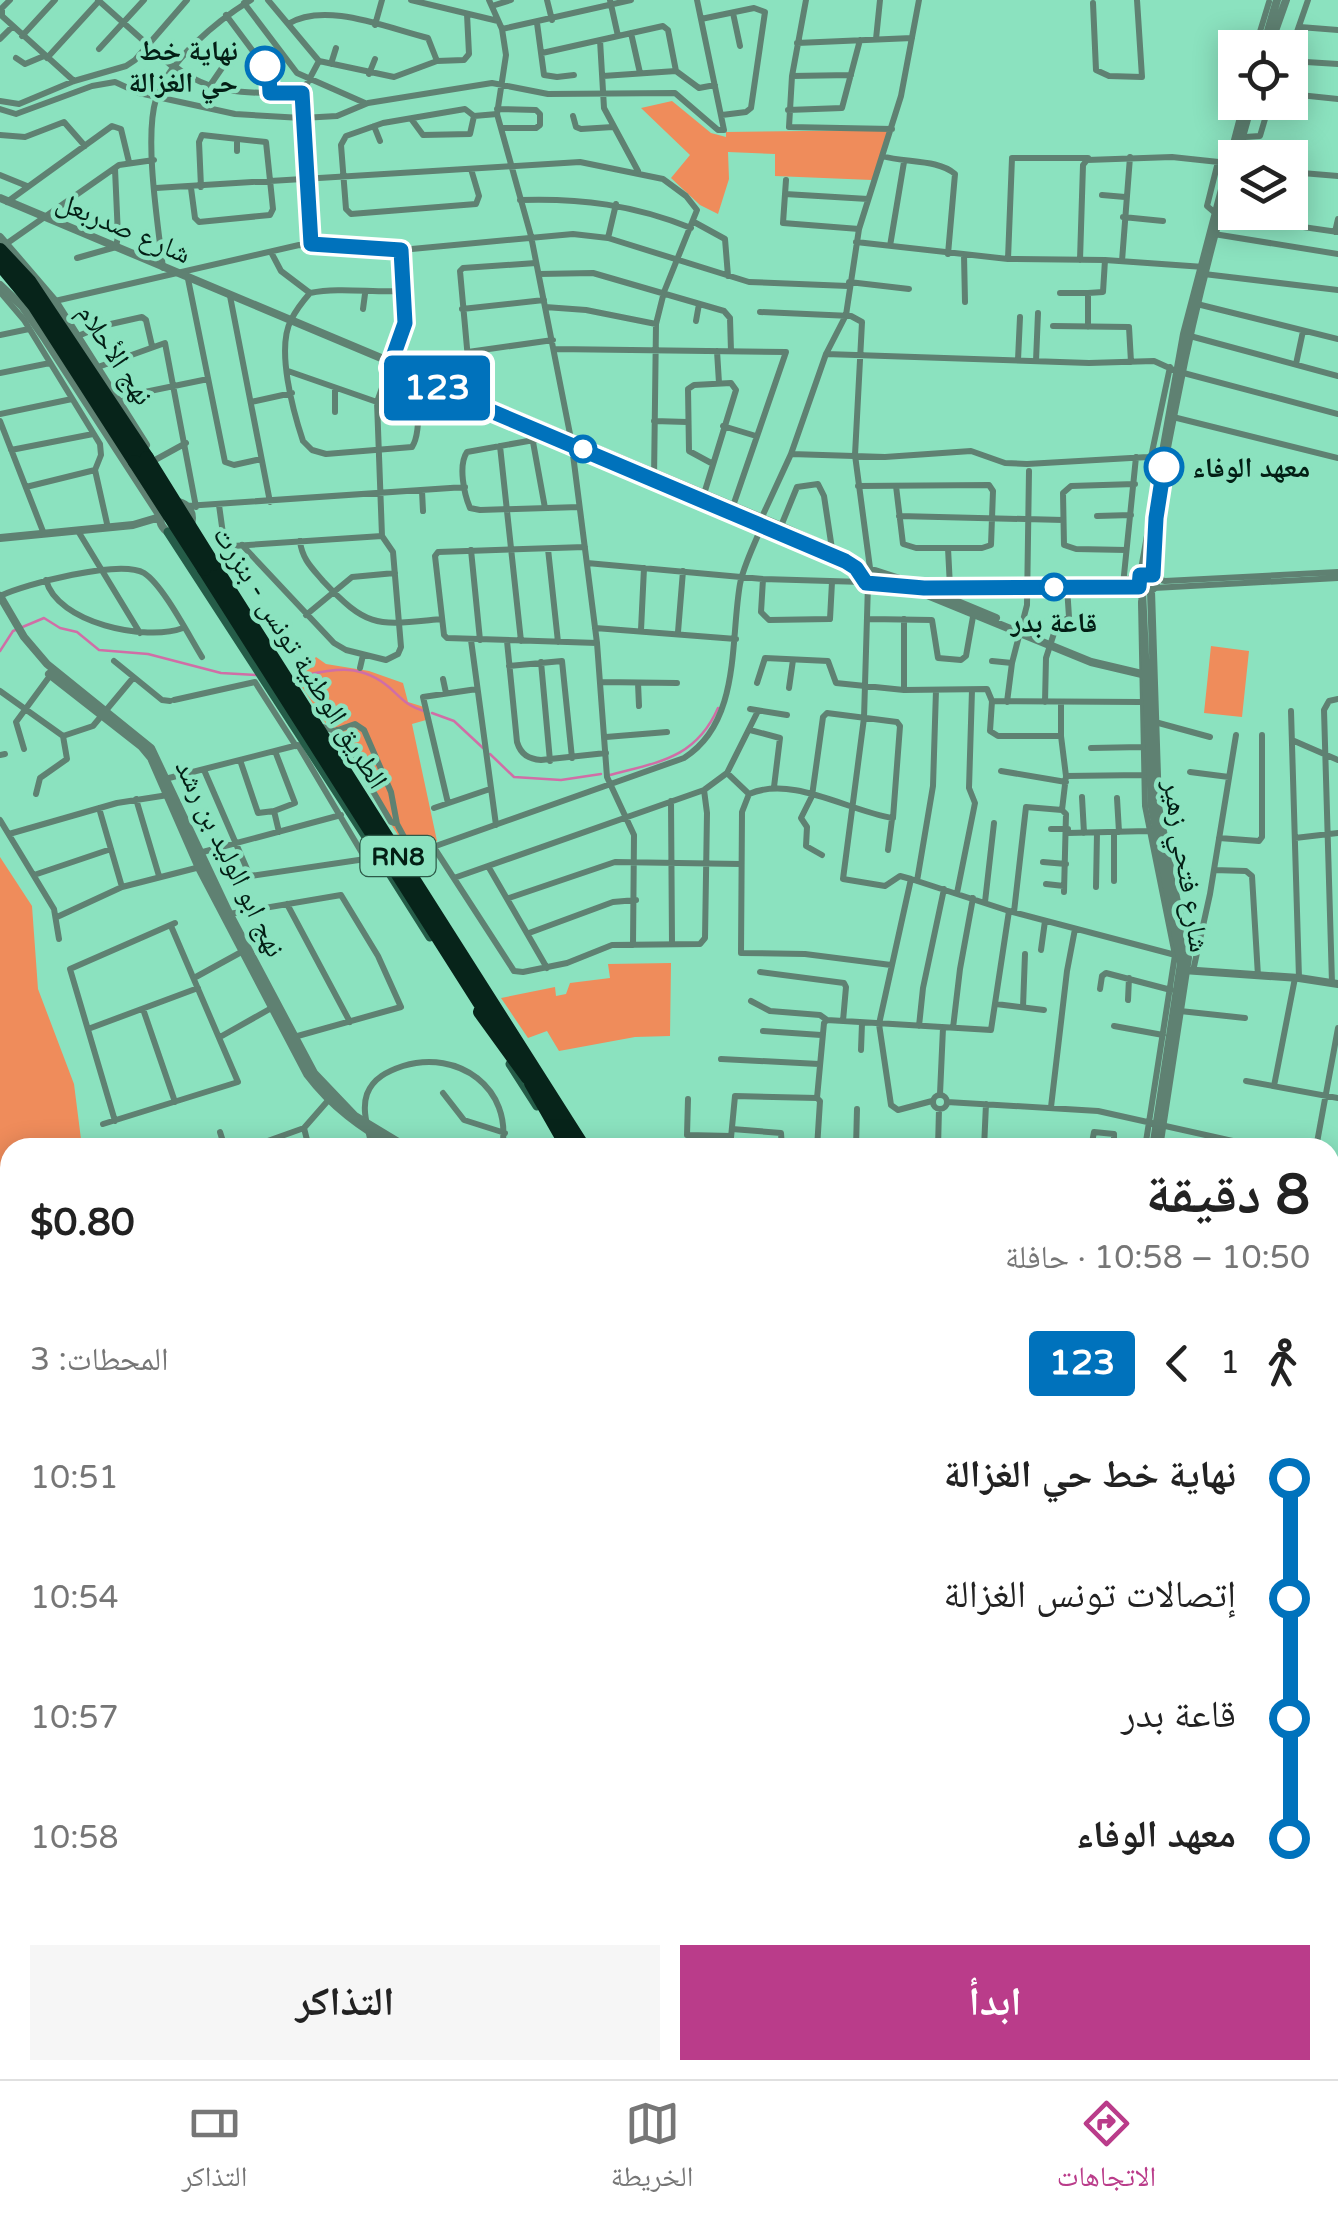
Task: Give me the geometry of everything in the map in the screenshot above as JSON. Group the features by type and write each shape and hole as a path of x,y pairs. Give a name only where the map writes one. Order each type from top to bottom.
{"highway":[{"name":"الطريق الوطنية تونس - بنزرت","path":"2,243 146,460 564,1138"},
{"name":"الطريق الوطنية تونس - بنزرت","path":"0,264 22,288 146,460"},
{"name":"RN8","path":"22,288 72,379"},
{"name":"الطريق الوطنية تونس - بنزرت","path":"209,566 580,1138"},
{"name":"RN8","path":"420,880 473,973"},
{"name":"RN8","path":"460,983 530,1080"},
{"name":"RN8","path":"496,1011 568,1115"}],"main road":[{"path":"191,520 324,726 335,734 420,880 581,1138"},
{"path":"167,532 563,1138"}],"street":[{"path":"10,0 1,13 12,27 74,81"},
{"path":"22,36 55,0"},
{"path":"16,58 25,64 46,58 99,0 147,46 194,82 209,87 302,93"},
{"path":"99,49 144,0"},
{"path":"0,101 19,104 74,81 126,66 187,0"},
{"path":"268,0 319,61 394,78 436,61 468,57 466,14"},
{"path":"375,26 382,0"},
{"path":"411,0 430,2 501,25 537,24 631,0"},
{"path":"511,0 491,3 501,25 506,55 497,112 531,236 554,345 597,642 608,785 634,835 634,945"},
{"path":"547,0 552,20"},
{"path":"0,110 16,114 110,82 234,114 302,118 337,116 366,104 502,83 539,93 679,94 723,132 697,0"},
{"path":"806,0 788,124 794,128 892,129"},
{"path":"876,39 880,0"},
{"path":"397,824 391,822 335,734 354,724 364,730 392,792 397,824 414,852 684,758 698,748 713,727 722,706 736,639 742,576 826,354 846,316 859,229 892,129 919,0"},
{"path":"1091,3 1096,70 1109,76 1142,77 1137,0"},
{"path":"1274,30 1286,0"},
{"path":"1308,0 1300,28 1338,30"},
{"path":"168,271 154,160 157,97 175,68 226,15 246,1 285,60 309,80 366,104"},
{"path":"1269,30 1273,1"},
{"path":"1262,30 1273,1"},
{"path":"611,3 618,36"},
{"path":"701,19 759,8 766,16 751,108 722,115"},
{"path":"288,24 301,16 322,13 430,39 436,61"},
{"path":"733,13 740,46"},
{"path":"226,15 265,66 270,93"},
{"path":"537,24 546,76 574,74"},
{"path":"542,52 657,26 666,28 676,72"},
{"path":"0,39 12,27"},
{"path":"631,33 640,73"},
{"path":"797,44 912,38"},
{"path":"600,40 604,108 639,173"},
{"path":"788,110 842,108 860,40"},
{"path":"331,64 336,48"},
{"path":"370,74 376,58"},
{"path":"311,244 302,93 319,61"},
{"path":"1308,62 1338,64"},
{"path":"209,87 222,68"},
{"path":"603,76 676,72 699,88 715,85"},
{"path":"792,76 851,75"},
{"path":"1308,96 1338,99"},
{"path":"471,169 478,196 476,204 352,214 346,209 344,138 374,126 465,109 474,116 536,110 540,114 540,125 536,128 500,128"},
{"path":"412,120 423,135 470,134 474,116"},
{"path":"573,116 581,129 614,127"},
{"path":"1245,137 1260,136 1265,120"},
{"path":"0,136 24,137 64,122 84,146"},
{"path":"3,201 118,126 129,162"},
{"path":"374,126 380,141"},
{"path":"191,188 195,218 201,223 268,216 273,209 266,142 200,136 201,186"},
{"path":"237,140 237,151"},
{"path":"882,156 936,165 955,174 948,254"},
{"path":"1122,261 1130,157"},
{"path":"1008,259 1012,158 1130,157 1218,162"},
{"path":"1080,260 1082,165 1089,159"},
{"path":"2,243 115,168 129,162 154,160"},
{"path":"156,188 580,162 668,182 697,207 664,292 656,324 654,476"},
{"path":"890,246 904,162"},
{"path":"76,258 115,248 115,168"},
{"path":"1308,174 1338,176"},
{"path":"0,175 28,186"},
{"path":"786,180 783,223 859,229"},
{"path":"1218,185 1206,206 1216,213 1337,232 1338,219"},
{"path":"786,194 868,198"},
{"path":"1102,195 1125,197"},
{"path":"520,200 558,198 616,204 692,225 725,239 728,276"},
{"name":"شارع صدربعل","path":"3,201 654,476"},
{"path":"608,238 616,204"},
{"path":"1151,457 1218,207"},
{"path":"1146,584 1147,545 1160,452 1176,370 1190,336 1216,213"},
{"path":"1124,217 1163,221"},
{"path":"55,302 168,271 311,244 401,250 573,234 608,238 761,284 909,289"},
{"path":"1214,234 1338,254"},
{"path":"856,242 964,256 1122,261 1338,290"},
{"name":"نهج الأحلام","path":"2,243 55,302 120,402 146,460 184,505"},
{"path":"242,545 339,647 386,660 396,656 401,646 391,546 382,536 376,402 403,336 401,250"},
{"path":"270,252 281,271 310,293 404,292"},
{"path":"964,256 965,302"},
{"path":"1060,293 1103,292 1105,260"},
{"path":"469,370 459,275 463,268 536,262"},
{"path":"538,274 593,274 728,314 732,351"},
{"path":"188,280 225,462 262,459"},
{"path":"0,284 22,306 72,379 167,532"},
{"path":"0,292 29,328 102,450 95,470 108,528"},
{"path":"310,293 289,323 285,356 302,441 312,450 326,454 404,449 416,442 420,379"},
{"path":"1088,293 1088,327"},
{"path":"363,309 364,294"},
{"path":"230,298 270,502"},
{"path":"462,309 545,303 656,324"},
{"path":"696,321 698,304"},
{"path":"1197,304 1338,338"},
{"path":"760,312 855,316 862,322 854,456 868,576 867,686 843,879 885,886 900,876 1045,921 1181,956 1148,831 1142,747 1143,673 1091,662 974,612 868,576 780,529"},
{"path":"1036,361 1038,313"},
{"path":"78,336 142,317 152,346"},
{"path":"1018,360 1020,317"},
{"path":"1053,326 1128,327 1131,362"},
{"path":"0,335 29,328"},
{"path":"1296,364 1303,332"},
{"path":"1190,336 1338,376"},
{"path":"98,367 165,343 196,506"},
{"path":"468,352 554,345 786,352 732,506"},
{"path":"717,350 719,383"},
{"path":"826,354 1154,361 1338,414"},
{"path":"0,373 50,363"},
{"path":"1146,584 1173,416 1176,370"},
{"path":"288,371 376,402"},
{"path":"120,402 140,393 208,378"},
{"path":"704,494 736,388 731,383 689,388 690,453 713,464"},
{"path":"335,412 336,388"},
{"path":"251,402 292,393"},
{"path":"0,414 73,399"},
{"path":"1173,416 1338,458"},
{"path":"654,421 688,422"},
{"path":"0,422 42,535"},
{"path":"723,426 756,436"},
{"path":"11,450 93,434"},
{"path":"565,439 465,454 465,488 470,508 579,507"},
{"path":"534,442 545,508"},
{"path":"146,460 186,443"},
{"path":"500,446 521,640"},
{"path":"791,454 972,452 1006,463 1027,464 1151,457 1160,452"},
{"path":"1124,582 1136,457"},
{"path":"26,487 95,470"},
{"path":"1007,702 1012,663 1027,610 1029,471"},
{"path":"654,476 704,494 762,522"},
{"path":"654,476 832,549 868,576"},
{"path":"780,529 797,488 818,484 824,496 832,549"},
{"path":"1126,550 1066,547 1062,541 1066,488 1135,484"},
{"path":"858,486 988,485 993,491 989,546 903,544 896,486"},
{"path":"0,540 133,525 160,517 170,504 219,506 465,488"},
{"path":"422,491 423,511"},
{"path":"184,505 191,520"},
{"path":"133,525 184,532 208,506"},
{"path":"219,506 224,541 230,545 382,536"},
{"path":"1097,516 1131,515"},
{"path":"898,516 1063,520"},
{"path":"78,531 140,633"},
{"path":"300,541 304,560 360,616 374,622 399,623 442,619"},
{"path":"1028,584 1066,587 1124,582 1142,560 1147,545"},
{"path":"585,547 436,554 442,619 445,638 597,642"},
{"path":"948,548 950,585"},
{"path":"548,549 558,642"},
{"path":"471,550 480,640"},
{"path":"587,564 832,582 868,576 929,585 974,612"},
{"path":"0,596 32,582 129,568 148,575 202,657"},
{"path":"640,630 644,568"},
{"path":"678,632 682,571"},
{"path":"306,615 332,590 358,575 395,573"},
{"path":"906,587 1146,584 1338,575"},
{"path":"763,578 761,612 769,620 830,619 832,582"},
{"path":"46,580 52,594 72,610 105,626 140,633 168,633 183,628"},
{"name":"شارع فتحي زهير","path":"1146,584 1143,673 1154,818 1184,970 1180,1010 1156,1124"},
{"name":"شارع فتحي زهير","path":"1146,584 1158,806 1181,956"},
{"path":"1045,702 1044,664 1056,627 1069,617 1066,587"},
{"name":"نهج ابو الوليد بن رشد","path":"0,596 16,627"},
{"name":"نهج ابو الوليد بن رشد","path":"0,605 52,673 151,748 196,854 292,1038 330,1098 382,1138"},
{"path":"868,619 932,620 938,658 961,660 966,656 974,612"},
{"path":"904,619 904,690"},
{"path":"595,628 736,639"},
{"path":"470,640 496,824"},
{"path":"508,640 519,748 532,760 606,753"},
{"path":"360,668 363,655"},
{"path":"756,683 763,659 828,661 836,683 904,690 989,690 992,734 1061,736"},
{"path":"510,666 560,660 563,663 572,758"},
{"path":"789,688 793,660"},
{"path":"114,661 162,700 255,682 365,858"},
{"path":"992,661 1012,663"},
{"path":"542,662 550,760"},
{"path":"24,749 16,722 52,673"},
{"path":"63,736 90,728 133,678"},
{"path":"444,679 446,693"},
{"path":"601,682 677,683"},
{"path":"638,683 639,706"},
{"path":"448,803 423,699 425,695 477,689"},
{"path":"936,690 933,786 879,1024 891,1105 898,1110 932,1101 940,1094"},
{"path":"956,893 975,803 969,788 972,690"},
{"path":"0,691 63,736 68,759 40,778 36,794"},
{"path":"1184,970 1335,984 1325,706 1338,699"},
{"path":"992,701 1141,702"},
{"path":"1062,703 1066,779 1062,810"},
{"path":"454,878 704,790 727,773 750,730 754,710 787,715"},
{"path":"1274,1086 1297,978 1292,711"},
{"path":"822,856 806,846 807,827 802,818 812,796 823,717 827,714 894,720 900,726 895,816 888,850"},
{"path":"1154,722 1210,737"},
{"path":"750,730 781,740 774,786"},
{"path":"606,737 668,732"},
{"path":"1150,1138 1156,1124 1171,990 1184,970 1214,870 1236,735"},
{"path":"1219,838 1259,840 1262,836 1262,735"},
{"path":"1292,740 1338,760"},
{"path":"164,779 296,746"},
{"path":"1090,748 1142,747"},
{"path":"240,760 258,813 274,812 294,802 276,751"},
{"path":"204,770 250,876 379,857"},
{"path":"1001,771 1066,779 1143,775"},
{"path":"1190,772 1229,778"},
{"path":"727,773 749,794"},
{"path":"749,794 774,786 892,819"},
{"path":"434,808 490,789"},
{"path":"433,846 511,967 524,972 580,959 612,944 700,944 705,940 708,814 704,790"},
{"path":"9,834 99,808 170,794"},
{"path":"749,794 742,812 740,953 805,954 891,965"},
{"path":"1082,797 1084,833"},
{"path":"1114,881 1117,798"},
{"path":"136,799 159,876"},
{"path":"671,801 672,944"},
{"path":"99,808 122,887"},
{"path":"751,1000 766,1010 820,1015 827,1020 993,1029 1024,809 1062,810 1066,814 1064,888 1046,884"},
{"path":"274,812 279,832"},
{"path":"196,854 341,816"},
{"path":"0,820 56,917 59,939"},
{"path":"985,902 994,823"},
{"path":"1050,829 1084,833 1148,831"},
{"path":"1096,887 1097,833"},
{"path":"1295,838 1338,833"},
{"path":"34,875 111,849"},
{"path":"1043,862 1066,864"},
{"path":"508,898 610,863 741,864"},
{"path":"488,865 547,968"},
{"path":"56,917 122,887 203,867"},
{"path":"1214,870 1246,871 1252,876 1258,976"},
{"path":"919,1026 944,890"},
{"path":"226,914 343,896 378,956 401,1006 292,1038"},
{"path":"954,1028 956,993 974,898"},
{"path":"529,932 613,902 636,900"},
{"path":"286,904 350,1022"},
{"path":"1041,950 1045,921"},
{"path":"103,1124 238,1083 173,924 70,969 115,1120"},
{"path":"1051,1108 1076,928"},
{"path":"194,978 246,949"},
{"path":"1022,1007 1025,954"},
{"name":"شارع فتحي زهير","path":"1156,1138 1184,970"},
{"path":"760,972 844,983 843,1021"},
{"path":"1100,989 1104,974 1171,990"},
{"path":"1128,1000 1129,978"},
{"path":"88,1029 198,988"},
{"path":"996,1004 1044,1010"},
{"path":"220,1037 275,1006"},
{"path":"143,1009 175,1102"},
{"path":"1180,1010 1245,1018"},
{"path":"818,1138 822,1025 827,1020"},
{"path":"862,1023 862,1050"},
{"path":"1114,1026 1163,1035"},
{"path":"942,1028 940,1094 947,1102"},
{"path":"1318,1138 1338,1028"},
{"path":"763,1031 822,1035"},
{"path":"370,1138 366,1098 376,1080 398,1068 434,1060 453,1063 474,1075 501,1114 503,1138"},
{"path":"721,1060 819,1064"},
{"path":"1246,1080 1338,1098"},
{"path":"444,1093 464,1120 504,1132"},
{"path":"731,1138 734,1098 738,1095 817,1098"},
{"path":"276,1138 304,1128 330,1098"},
{"path":"688,1098 686,1133 690,1136 781,1133 781,1138"},
{"path":"932,1101 939,1109 938,1138"},
{"path":"939,1109 947,1102 1098,1112 1219,1138"},
{"path":"984,1138 986,1104"},
{"path":"856,1138 857,1108"},
{"path":"304,1128 306,1138"},
{"name":"نهج ابو الوليد بن رشد","path":"369,1128 388,1138"},
{"path":"220,1132 222,1138"},
{"path":"1093,1138 1094,1132 1114,1134 1114,1138"}],"shaded area":[{"path":"672,101 711,133 726,137 726,132 890,130 872,180 775,176 775,154 728,152 729,179 718,214 700,205 671,178 690,155 641,108"},
{"path":"1211,646 1249,651 1242,717 1204,713"},
{"path":"316,657 326,664 369,671 403,683 408,702 424,707 426,720 412,724 437,841 409,852 297,679"},
{"path":"0,857 32,906 38,989 74,1084 81,1138 0,1138"},
{"path":"671,963 670,1036 635,1037 559,1051 547,1031 528,1038 501,998 555,987 556,996 566,994 570,983 610,978 608,964"}],"waterway":[{"path":"0,651 13,631 44,618 77,632 99,650 148,654 221,673 256,675"},
{"path":"296,677 333,670 356,671 378,679 424,711"},
{"path":"610,775 660,761 687,748 699,738 718,708"},
{"path":"432,713 454,721 483,748"},
{"path":"490,754 514,777 561,780 601,774"}],"bus line":[{"name":"123","path":"265,66 270,93 302,93 311,244 401,250 405,323 389,368 845,561 868,584 924,588 1139,587 1140,575 1153,575 1164,467"}],"place":[{"name":"نهاية خط حي الغزالة","path":"265,66"},
{"name":"معهد الوفاء","path":"1164,467"},
{"name":"قاعة بدر","path":"1054,587"}]}
